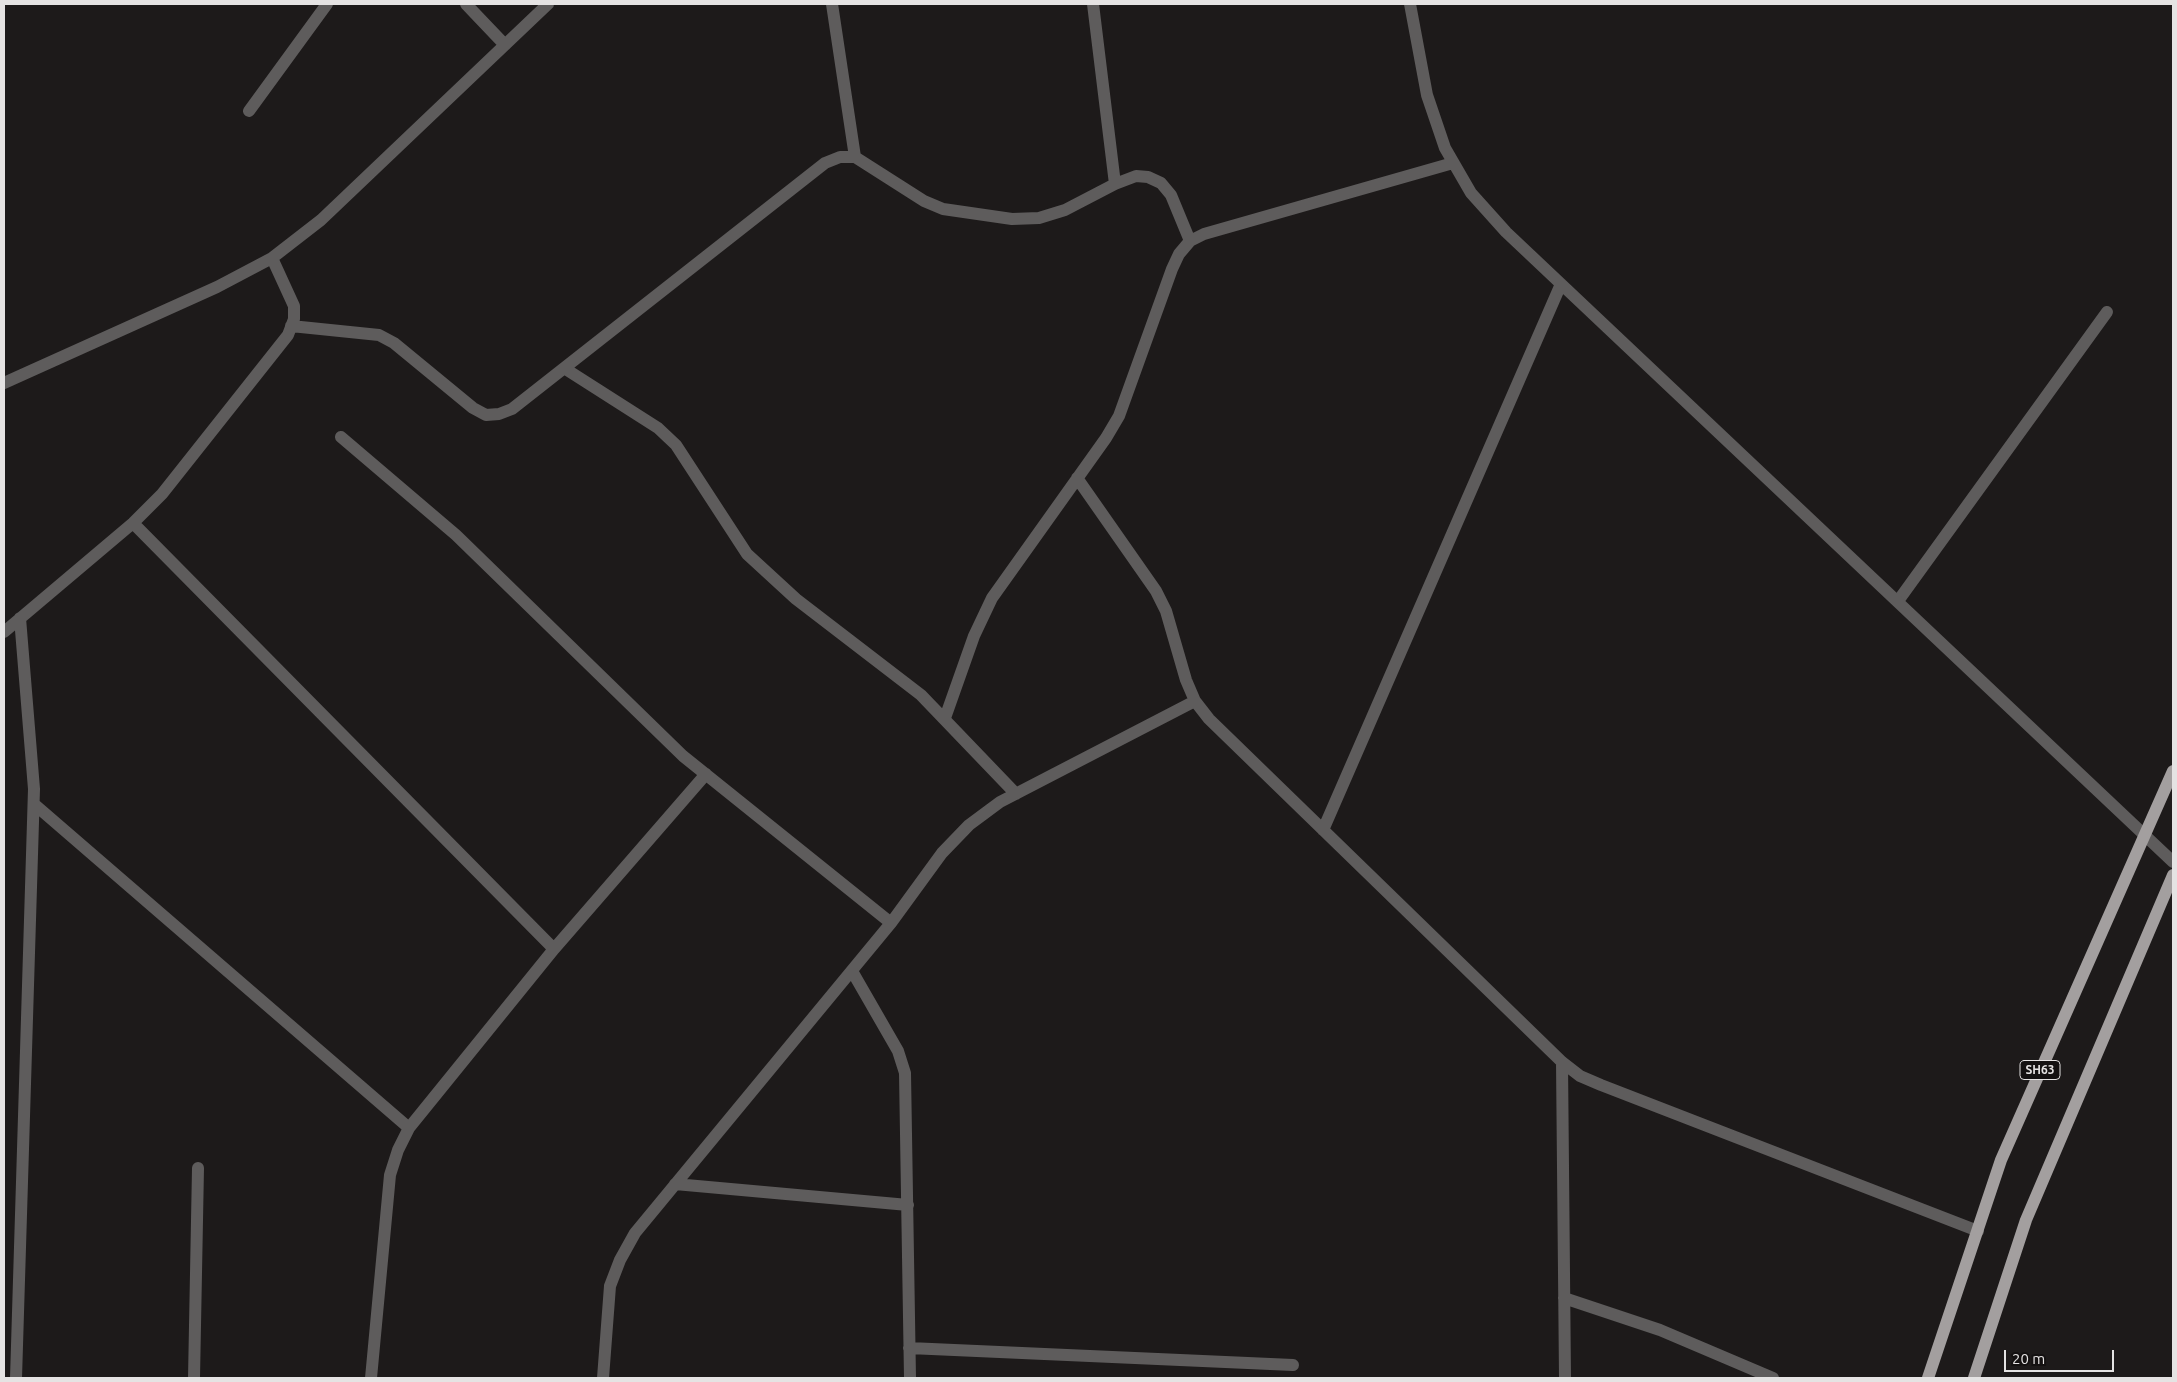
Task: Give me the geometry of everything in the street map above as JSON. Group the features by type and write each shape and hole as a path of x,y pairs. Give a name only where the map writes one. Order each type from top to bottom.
{"main road":[{"name":"SH63","path":"1928,1378 2014,1128 2173,771"},
{"path":"1974,1378 2026,1220 2173,875"}],"street":[{"path":"249,111 327,4"},
{"path":"466,4 505,45"},
{"path":"4,383 218,287 272,258 321,220 548,4"},
{"path":"832,4 855,156"},
{"path":"1093,4 1114,184"},
{"path":"1410,4 1427,96 1445,148 1470,193 1506,232 1560,284 2173,862"},
{"path":"291,326 379,335 394,343 473,408 486,415 499,414 512,409 826,163 840,157 855,156 924,201 943,209 1012,219 1039,218 1065,210 1114,184 1136,176 1148,177 1161,183 1171,194 1190,242"},
{"path":"945,718 974,636 992,598 1078,478 1119,416 1179,254 1190,242 1204,234 1453,163"},
{"path":"4,632 132,523 162,494 288,335 294,306 272,258"},
{"path":"1323,830 1560,284"},
{"path":"1898,601 2107,312"},
{"path":"564,368 658,428 676,445 747,554 796,599 921,695 1016,794"},
{"path":"341,437 456,535 655,731 890,923"},
{"path":"1078,478 1156,591 1166,611 1186,680 1195,701 1210,719 1562,1062 1580,1076 1601,1085 1978,1231"},
{"path":"132,523 554,949"},
{"path":"16,1378 34,804 20,618"},
{"path":"604,1378 610,1286 620,1260 635,1233 890,923 942,852 968,824 1016,794 1195,701"},
{"path":"371,1378 390,1175 398,1150 409,1128 554,949 706,774"},
{"path":"34,804 409,1128"},
{"path":"852,970 898,1051 905,1072 910,1378"},
{"path":"1562,1062 1565,1378"},
{"path":"194,1378 198,1168"},
{"path":"676,1184 908,1205"},
{"path":"1564,1298 1660,1330 1774,1378"},
{"path":"909,1348 1293,1364"}]}
